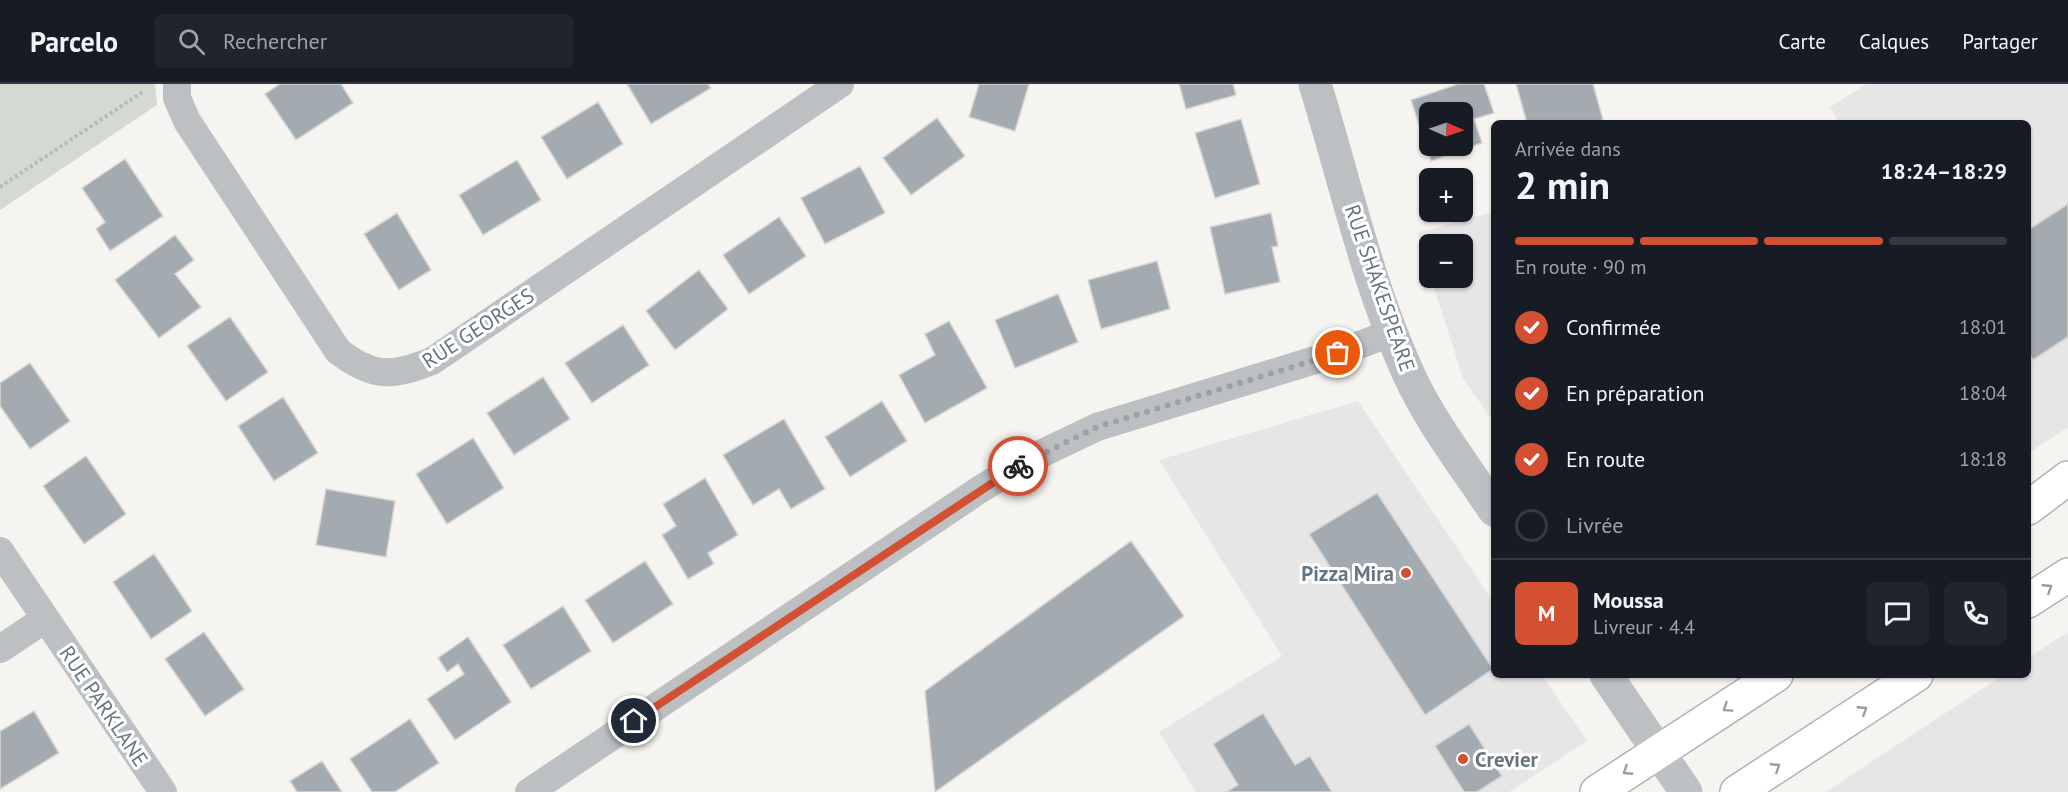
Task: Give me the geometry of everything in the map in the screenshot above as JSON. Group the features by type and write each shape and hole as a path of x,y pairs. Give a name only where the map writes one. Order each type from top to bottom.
{"main road":[{"path":"2031,506 2068,478"},
{"path":"2031,599 2068,575"},
{"path":"1597,792 1771,678"},
{"path":"1737,792 1911,678"}],"street":[{"name":"RUE GEORGES","path":"177,84 177,98 187,122 338,351 358,366 382,374 406,371 432,361 840,84"},
{"name":"RUE SHAKESPEARE","path":"1315,84 1391,333 1420,396 1491,505"},
{"path":"529,792 979,490 1028,460 1097,427 1338,353 1391,333"},
{"name":"RUE PARKLANE","path":"0,551 163,792"},
{"path":"0,649 45,619"},
{"path":"1608,678 1686,792"}],"path":[{"path":"0,187 149,89"}],"shaded area":[{"path":"0,84 155,84 157,105 0,210"},
{"path":"1867,84 2068,84 2068,427 2031,451 2031,120 1837,120 1830,107"},
{"path":"1491,213 1491,419 1463,378 1434,288 1473,288 1473,234 1419,234 1419,239 1417,233 1457,222 1473,222 1473,218"},
{"path":"1358,401 1491,599 1491,678 1544,678 1587,741 1509,792 1196,792 1159,732 1282,656 1159,460"},
{"path":"2068,632 2068,792 1826,792 1998,678 2031,678 2031,656"}],"building":[{"path":"280,84 341,84 353,103 296,140 265,94"},
{"path":"627,84 708,84 711,88 651,124"},
{"path":"979,84 1029,84 1015,131 969,117"},
{"path":"1179,84 1233,84 1236,95 1186,109"},
{"path":"1458,84 1484,84 1494,113 1474,119 1482,143 1473,146 1473,102 1419,102 1419,124 1411,100"},
{"path":"1516,84 1593,84 1603,120 1526,120"},
{"path":"598,102 623,144 567,179 541,137"},
{"path":"937,118 965,156 911,195 883,158"},
{"path":"1241,119 1260,184 1215,198 1195,133"},
{"path":"1429,156 1445,156 1431,161"},
{"path":"125,159 163,216 110,251 96,229 105,222 82,188"},
{"path":"517,160 541,200 483,235 459,195"},
{"path":"860,166 885,213 825,244 801,198"},
{"path":"2068,204 2068,337 2033,360 2031,356 2031,228"},
{"path":"397,213 431,270 399,290 364,234"},
{"path":"1271,213 1278,246 1272,247 1280,282 1225,294 1210,227"},
{"path":"779,217 806,256 749,294 723,255"},
{"path":"175,235 194,260 175,274 201,307 159,338 115,280"},
{"path":"1157,261 1170,309 1101,329 1088,280"},
{"path":"699,270 728,309 675,350 646,311"},
{"path":"1058,294 1078,342 1015,368 995,320"},
{"path":"230,317 268,372 226,401 187,346"},
{"path":"949,321 987,388 925,423 899,375 935,355 925,334"},
{"path":"623,325 649,365 592,403 565,363"},
{"path":"30,363 70,421 30,449 0,406 0,383"},
{"path":"543,377 570,419 514,455 487,413"},
{"path":"283,397 318,453 274,481 238,426"},
{"path":"882,401 907,441 850,477 825,437"},
{"path":"784,419 825,489 791,509 779,489 753,505 723,455"},
{"path":"473,438 504,488 447,524 416,474"},
{"path":"86,456 126,514 84,544 43,486"},
{"path":"705,478 738,535 708,553 714,564 688,579 662,535 676,526 663,504"},
{"path":"326,489 395,501 386,557 316,545"},
{"path":"1377,493 1491,666 1491,670 1425,715 1309,534"},
{"path":"1131,541 1184,616 935,792 925,691"},
{"path":"154,554 192,611 151,639 113,582"},
{"path":"645,561 673,604 613,643 585,600"},
{"path":"563,606 591,651 531,689 503,645"},
{"path":"204,632 244,689 205,716 165,659"},
{"path":"468,637 511,702 455,740 427,699 464,674 458,664 447,672 438,658"},
{"path":"34,711 59,753 0,789 0,731"},
{"path":"1263,713 1295,765 1310,756 1332,792 1226,792 1238,785 1213,744"},
{"path":"410,719 439,763 395,792 372,792 350,759"},
{"path":"1469,724 1502,776 1477,792 1464,792 1435,746"},
{"path":"322,761 342,792 297,792 290,781"}],"way so far":[{"path":"1018,466 1072,437 1122,418 1338,353"}],"place":[{"name":"Pizza Mira","path":"1406,573"},
{"name":"Crevier","path":"1463,759"}],"route":[{"path":"634,721 1018,466"}]}
